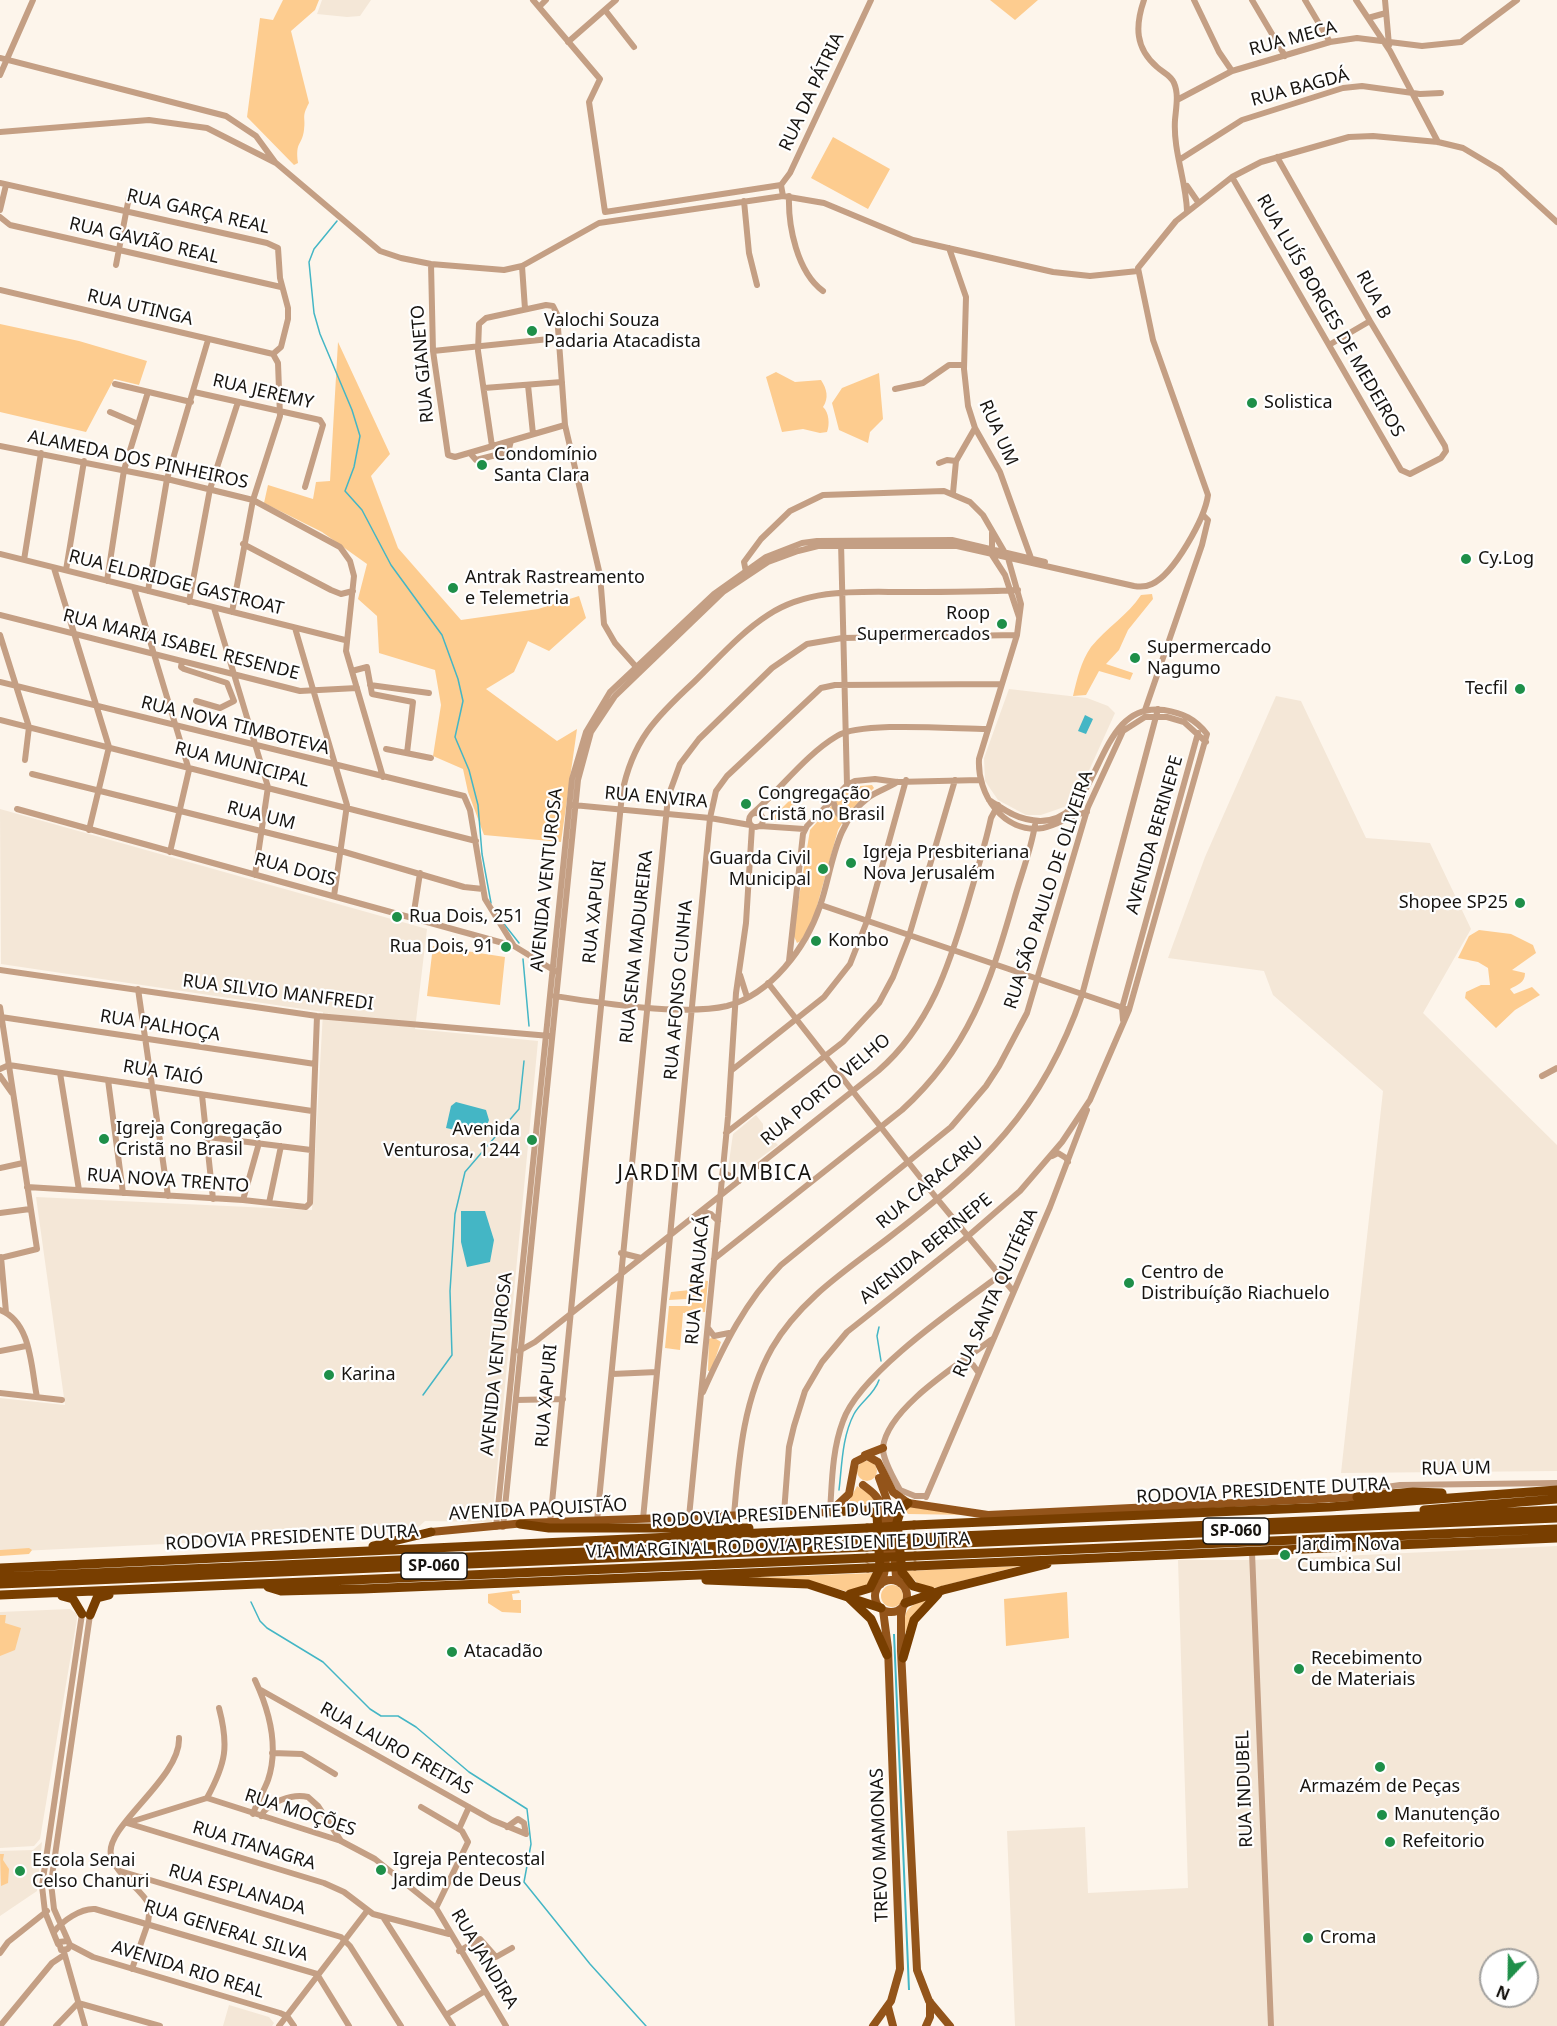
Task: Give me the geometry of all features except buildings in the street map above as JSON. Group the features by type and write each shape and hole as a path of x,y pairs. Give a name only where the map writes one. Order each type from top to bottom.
{"highway":[{"name":"RODOVIA PRESIDENTE DUTRA","path":"0,1568 1330,1507 1557,1490"},
{"path":"1358,1497 1413,1492 1495,1494"},
{"path":"1363,1519 1392,1513 1557,1499"},
{"path":"909,1503 901,1509 897,1522 903,1575 918,1589 943,1590"},
{"path":"830,1512 868,1510 877,1515 880,1562 877,1576 870,1588 845,1595"},
{"name":"RODOVIA PRESIDENTE DUTRA","path":"915,1542 1557,1510"},
{"name":"RODOVIA PRESIDENTE DUTRA","path":"0,1577 1557,1518"},
{"path":"520,1524 541,1528 759,1528 793,1532"},
{"name":"VIA MARGINAL RODOVIA PRESIDENTE DUTRA","path":"915,1561 1557,1529"},
{"path":"351,1551 432,1532"},
{"path":"260,1584 281,1591 668,1576 915,1561 1072,1559 1557,1538"},
{"name":"RODOVIA PRESIDENTE DUTRA","path":"0,1584 867,1544"},
{"path":"904,1605 943,1590 1072,1559"},
{"name":"VIA MARGINAL RODOVIA PRESIDENTE DUTRA","path":"0,1595 867,1563"},
{"path":"668,1576 678,1579 808,1584 882,1609"},
{"path":"18,1594 68,1596 86,1614 103,1595 140,1593 156,1589"},
{"path":"903,1658 914,1620 924,1606 943,1590"},
{"path":"845,1595 871,1619 887,1655"}],"main road":[{"path":"830,1512 846,1499 853,1477 853,1465 861,1457 883,1448"},
{"path":"853,1477 878,1498 883,1509 886,1572 876,1595 882,1609 896,1611 904,1605 907,1594 896,1577 890,1505 875,1460 861,1457"},
{"path":"863,1485 871,1484 880,1474"},
{"path":"880,1474 893,1492 909,1503 981,1514 1358,1497"},
{"name":"AVENIDA PAQUISTÃO","path":"432,1532 520,1524 830,1512"},
{"path":"881,1584 893,1581 900,1583"},
{"name":"TREVO MAMONAS","path":"904,1605 901,1616 917,1963 919,1977 929,2001 950,2026"},
{"name":"TREVO MAMONAS","path":"873,2026 888,2007 897,1989 900,1962 887,1655 882,1609"},
{"path":"926,2026 930,2017 929,2001"},
{"path":"888,2007 893,2026"}],"street":[{"path":"0,75 3,59 33,0"},
{"path":"533,0 600,79 589,102 605,212 598,223"},
{"path":"539,7 546,0"},
{"path":"568,42 616,0"},
{"name":"RUA DA PÁTRIA","path":"781,185 790,173 871,0"},
{"path":"1143,0 1136,28 1141,47 1157,67 1174,82 1177,100 1175,138 1186,186 1187,211"},
{"path":"1194,0 1219,52 1232,71"},
{"path":"1252,0 1285,56"},
{"path":"1305,0 1330,42"},
{"path":"1356,0 1386,43 1438,142"},
{"path":"1385,0 1386,43"},
{"name":"RUA MECA","path":"1177,100 1232,71 1330,42 1357,38 1422,46 1461,42 1517,0"},
{"path":"605,10 634,47"},
{"path":"1368,18 1386,13"},
{"path":"3,59 226,116 256,136 276,163"},
{"name":"RUA BAGDÁ","path":"1179,160 1242,120 1343,88 1362,87 1411,93 1441,93"},
{"path":"0,132 124,121 168,121 216,132 276,163 380,251 431,264 493,271 522,266 598,223 786,196 814,200 893,233 949,248 1072,275 1090,276 1138,271"},
{"path":"1006,555 1031,558 1134,586 1151,585 1170,568 1204,516 1207,488 1153,340 1138,271 1142,261 1163,234 1187,211 1232,177 1277,157 1349,137 1373,136 1438,142 1463,148 1491,163 1557,222"},
{"name":"RUA B","path":"1277,157 1370,321 1445,446 1446,452 1441,458 1410,474 1401,470"},
{"name":"RUA LUÍS BORGES DE MEDEIROS","path":"1232,177 1401,470"},
{"path":"0,210 3,184"},
{"name":"RUA GARÇA REAL","path":"3,184 273,245 281,252 281,287 288,308 288,319 281,346 273,354"},
{"path":"605,212 781,185 786,196 793,241 804,265 823,291"},
{"path":"1186,186 1198,202"},
{"path":"116,265 129,196"},
{"path":"744,201 749,253 757,285"},
{"name":"RUA GAVIÃO REAL","path":"1,219 10,225 117,251 281,287"},
{"name":"RUA UM","path":"949,248 966,297 964,365 968,406 975,428 1000,472 1031,558"},
{"name":"RUA GIANETO","path":"431,264 433,351 447,453 455,457 470,453"},
{"path":"522,266 525,309"},
{"name":"RUA UTINGA","path":"0,290 273,354"},
{"path":"492,446 477,345 478,328 483,320 525,309 553,306 557,314 565,425 600,575 604,624 615,643 637,669"},
{"path":"1329,345 1370,321"},
{"path":"433,351 559,338"},
{"path":"148,591 167,479 208,340"},
{"path":"232,612 253,500 280,412 278,363 273,354"},
{"path":"895,389 923,383 949,365 964,365"},
{"path":"484,388 562,382"},
{"path":"115,384 191,402"},
{"path":"528,384 533,434"},
{"path":"107,581 124,470 148,392"},
{"name":"RUA JEREMY","path":"194,392 320,420 322,425 305,487"},
{"path":"189,602 210,489 238,402"},
{"path":"110,412 138,424"},
{"path":"511,441 508,452 476,460 470,453 565,425"},
{"path":"953,493 956,461 975,428"},
{"name":"ALAMEDA DOS PINHEIROS","path":"0,446 84,461 253,500 340,548 353,568 353,591 345,640"},
{"path":"24,560 42,453"},
{"path":"939,463 947,460 956,461"},
{"path":"66,570 84,461"},
{"path":"746,572 744,562 757,543 790,511 823,495 930,491 953,493 977,508 1006,555 1021,604 1017,635 979,759 980,780 989,800 1006,818 1035,829 1053,826 1087,812"},
{"path":"1145,713 1202,545 1208,520 1204,516"},
{"path":"992,533 991,552 1005,575 1020,617"},
{"path":"754,567 757,543"},
{"path":"841,543 847,785"},
{"name":"AVENIDA VENTUROSA","path":"499,1527 572,805 579,773 595,724 637,669 714,594 754,567 805,549 841,543 957,546 1006,555"},
{"path":"243,544 331,590 341,594 353,591"},
{"name":"RUA ELDRIDGE GASTROAT","path":"0,554 345,640"},
{"path":"1006,555 1019,560 1051,565"},
{"path":"1011,568 1019,560"},
{"path":"54,568 109,747 90,830"},
{"path":"134,588 188,766 170,852"},
{"name":"RUA XAPURI","path":"550,1523 620,809 625,778 637,746 665,709 741,636 769,614 805,598 841,592 1018,590"},
{"path":"214,608 268,787 255,875"},
{"name":"RUA MARIA ISABEL RESENDE","path":"0,615 292,689 312,691 357,688"},
{"path":"295,628 347,808 334,896"},
{"path":"0,635 29,727 25,760"},
{"name":"RUA SENA MADUREIRA","path":"597,1521 612,1374 621,1253 666,813 674,775 699,739 772,668 796,649 807,644 842,638 1017,635"},
{"path":"345,640 383,777"},
{"path":"182,661 181,667 184,669 227,683 234,701 220,708 196,701"},
{"path":"352,671 367,667 374,696 413,702 407,753"},
{"name":"RUA NOVA TIMBOTEVA","path":"0,682 464,796 470,810 476,841"},
{"name":"RUA AFONSO CUNHA","path":"643,1519 710,818 716,791 727,777 815,692 827,686 1002,684"},
{"path":"370,685 429,693"},
{"path":"996,807 1012,815 1036,821 1056,816 1073,806 1090,784 1117,728 1145,713 1157,712 1184,722 1200,730 1206,742"},
{"name":"RUA CARACARU","path":"734,1515 747,1409 773,1347 798,1312 813,1297 938,1200 992,1152 1036,1093 1067,1034 1082,995 1157,712"},
{"name":"RUA SÃO PAULO DE OLIVEIRA","path":"703,1392 730,1333 750,1301 781,1265 951,1127 986,1086 1014,1041 1038,980 1087,812 1120,735 1145,713"},
{"name":"RUA MUNICIPAL","path":"0,720 476,841"},
{"path":"756,820 822,747 844,732 895,729 987,729"},
{"name":"AVENIDA BERINEPE","path":"784,1513 789,1447 794,1426 805,1391 822,1362 847,1332 967,1238 1020,1191 1050,1157 1090,1100 1123,1020 1200,730 1207,734 1206,742 1126,1009"},
{"path":"386,749 431,758"},
{"name":"RUA UM","path":"32,774 341,851 464,887 483,889"},
{"path":"789,962 797,871 804,829 847,785 875,779 897,782"},
{"path":"554,996 602,1004 693,1008 718,1007 747,997 768,983 789,962 809,933 820,905 837,843 846,822 869,798 897,782 906,780 980,780"},
{"path":"732,1070 824,997 842,976 857,951 906,780"},
{"path":"726,1133 826,1056 858,1028 879,1004 893,977 909,936 955,780"},
{"path":"834,800 836,811 846,822"},
{"name":"RUA ENVIRA","path":"572,805 740,822 756,820 772,825 804,829"},
{"name":"RUA PORTO VELHO","path":"517,1347 535,1342 890,1061 915,1030 939,990 996,807"},
{"name":"RUA DOIS","path":"17,809 513,946 556,972"},
{"path":"989,827 998,819 1006,818"},
{"name":"RUA TARAUACÁ","path":"689,1517 703,1392 733,1059 736,1002 756,820"},
{"path":"714,1259 920,1094 950,1059 972,1023 996,966 1036,821"},
{"path":"476,841 483,889 489,908 513,946"},
{"path":"413,918 420,873"},
{"path":"820,905 1126,1009"},
{"name":"RUA SILVIO MANFREDI","path":"0,969 317,1016 550,1036"},
{"name":"RUA TARAUACÁ","path":"740,974 747,997"},
{"path":"768,983 967,1238 1013,1291"},
{"path":"138,989 168,1196"},
{"path":"0,1007 37,1249 1,1258 3,1311 22,1328 37,1397"},
{"path":"208,1137 311,1150 317,1016"},
{"name":"RUA PALHOÇA","path":"2,1017 315,1064"},
{"path":"733,1059 746,1059"},
{"path":"0,1069 9,1065"},
{"name":"RUA TAIÓ","path":"9,1065 312,1112"},
{"path":"1542,1076 1557,1068"},
{"path":"60,1073 79,1190"},
{"path":"0,1076 13,1094"},
{"path":"108,1080 123,1193"},
{"path":"202,1095 213,1199"},
{"name":"RUA SANTA QUITÉRIA","path":"883,1448 900,1490 915,1496 926,1497 1068,1162 1090,1100"},
{"path":"728,1117 744,1120"},
{"path":"243,1200 259,1143"},
{"path":"269,1203 281,1146"},
{"name":"RUA NOVA TRENTO","path":"27,1187 243,1200 306,1207 309,1203 311,1150"},
{"path":"1050,1157 1058,1154 1066,1158 1068,1162"},
{"path":"0,1168 23,1163"},
{"path":"723,1172 739,1181"},
{"path":"0,1214 30,1209"},
{"path":"702,1211 711,1214 718,1221"},
{"path":"715,1248 728,1246"},
{"path":"621,1253 642,1258"},
{"path":"830,1512 838,1435 852,1402 881,1369 999,1276"},
{"path":"708,1327 714,1335 730,1333"},
{"path":"883,1448 893,1424 904,1409 992,1340"},
{"path":"0,1351 26,1346"},
{"name":"AVENIDA VENTUROSA","path":"499,1527 516,1400 517,1347"},
{"path":"965,1360 978,1372"},
{"path":"612,1374 657,1372"},
{"path":"0,1393 62,1400"},
{"path":"516,1400 563,1399"},
{"name":"RUA UM","path":"1358,1497 1373,1489 1400,1485 1557,1483"},
{"name":"RUA INDUBEL","path":"1252,1552 1271,2026"},
{"path":"0,2026 52,1963 64,1953 68,1943 54,1909 51,1883 86,1614"},
{"path":"85,2026 64,1953 45,1912 43,1880 86,1614"},
{"path":"253,1814 268,1780 272,1753 272,1737 265,1704 255,1680"},
{"name":"RUA LAURO FREITAS","path":"260,1689 507,1827"},
{"path":"265,1704 272,1696"},
{"path":"127,1823 207,1798 220,1775 226,1751 219,1708"},
{"path":"132,1969 148,1923 150,1906 147,1899 120,1871 111,1855 111,1848 113,1839 175,1760 179,1738"},
{"path":"272,1753 302,1754 335,1774"},
{"path":"261,1794 270,1804"},
{"path":"261,1816 270,1804 297,1797 308,1797 318,1806 341,1841"},
{"name":"RUA MOÇÕES","path":"207,1798 341,1841 370,1855 436,1908"},
{"path":"140,1805 145,1817 146,1829"},
{"path":"421,1807 459,1829 465,1834 468,1842 465,1854 436,1908"},
{"path":"459,1829 470,1807"},
{"name":"RUA ITANAGRA","path":"127,1823 336,1888 367,1911 449,1934"},
{"name":"RUA ESPLANADA","path":"120,1871 336,1934 345,1939"},
{"name":"RUA JANDIRA","path":"436,1908 459,1951 506,2026"},
{"path":"0,1947 45,1912 54,1909"},
{"name":"RUA GENERAL SILVA","path":"60,1924 90,1909 148,1923 317,1974"},
{"path":"279,2026 367,1911"},
{"path":"383,1917 453,2026"},
{"path":"392,1931 394,1920"},
{"path":"54,1932 60,1924"},
{"path":"345,1939 401,2026"},
{"path":"459,1951 480,1939 496,1957 513,1948"},
{"path":"58,1944 63,1940 68,1943"},
{"path":"0,1953 8,1942"},
{"name":"AVENIDA RIO REAL","path":"68,1943 93,1957 287,2016"},
{"path":"317,1974 349,2026"},
{"path":"446,2014 485,1991"},
{"path":"56,2026 78,2003"},
{"path":"78,2003 160,2026"},
{"path":"287,2016 294,2026"}],"shaded area":[{"path":"283,0 319,0 315,10 291,31 309,103 304,114 303,135 298,147 298,163 294,165 247,117 260,18 273,20"},
{"path":"322,0 371,0 360,16 347,17 317,14"},
{"path":"990,0 1038,0 1015,20"},
{"path":"833,137 890,169 868,209 811,178"},
{"path":"0,324 79,341 147,361 139,385 114,379 86,432 0,412"},
{"path":"338,342 390,454 371,476 398,548 461,620 538,609 579,596 586,618 549,651 528,641 514,672 486,689 557,741 577,729 561,842 484,835 468,792 463,769 433,756 441,705 435,670 379,653 377,616 358,599 367,564 322,532 264,503 268,485 313,499 316,482 330,481"},
{"path":"776,372 795,382 821,380 826,394 823,407 827,412 827,432 820,433 803,429 782,432 766,377"},
{"path":"879,373 883,419 870,432 868,443 839,430 832,403 842,388"},
{"path":"1152,594 1153,599 1128,630 1119,650 1106,664 1133,673 1130,680 1099,671 1086,695 1073,696 1082,664 1091,647 1141,595"},
{"path":"1009,689 1087,698 1108,706 1115,713 1087,775 1067,806 1041,815 1026,815 998,800 985,781 984,758"},
{"path":"1276,696 1301,701 1366,838 1430,843 1471,929 1423,1013 1557,1145 1557,1471 1341,1473 1383,1091 1273,995 1264,971 1168,958 1205,857"},
{"path":"872,785 874,788 847,815 838,809 836,801 849,787"},
{"path":"791,799 795,805 782,820 771,819"},
{"path":"833,804 844,820 838,830 814,917 801,941 797,943 793,934 810,830"},
{"path":"0,809 427,929 415,1029 538,1041 492,1522 425,1521 413,1532 0,1552 0,1398 65,1405 36,1197 312,1210 323,1012 1,964"},
{"path":"1479,930 1511,934 1533,945 1536,953 1512,970 1525,973 1525,976 1518,985 1510,989 1514,994 1532,987 1540,995 1515,1010 1496,1028 1465,998 1466,992 1481,985 1490,985 1488,968 1478,962 1458,958 1469,936"},
{"path":"433,946 505,957 500,1005 427,996"},
{"path":"756,1115 763,1124 763,1130 778,1145 734,1177 729,1174 728,1169 733,1134"},
{"path":"689,1279 708,1281 705,1312 683,1313 680,1350 665,1348 669,1306 688,1306 687,1299 669,1300 671,1292 690,1290"},
{"path":"713,1337 721,1342 711,1371 708,1371 709,1339"},
{"path":"867,1461 874,1464 877,1471 874,1478 867,1481 860,1478 857,1471 860,1464"},
{"path":"857,1486 871,1495 879,1507 868,1504 847,1505"},
{"path":"909,1507 971,1515 908,1514 904,1509"},
{"path":"1557,1546 1557,2026 1015,2026 1007,1831 1085,1827 1088,1893 1188,1888 1178,1560 1254,1560"},
{"path":"29,1548 32,1550 29,1554 0,1556 0,1550"},
{"path":"1020,1566 934,1588 922,1588 906,1571"},
{"path":"873,1573 868,1584 849,1592 815,1583 742,1578"},
{"path":"892,1585 900,1588 903,1596 900,1604 892,1607 884,1604 881,1596 884,1588"},
{"path":"519,1590 520,1593 512,1594 513,1600 521,1600 521,1613 502,1612 488,1603 488,1594"},
{"path":"1067,1592 1069,1638 1006,1646 1004,1599"},
{"path":"927,1599 917,1611 904,1635 907,1611 913,1605"},
{"path":"70,1609 77,1614 77,1619 40,1839 34,1846 0,1848 0,1612"},
{"path":"0,1615 6,1615 5,1623 21,1628 15,1650 0,1656"},
{"name":"Escola Senai Celso Chanuri","path":"42,1842 37,1891 0,1916 0,1851 33,1850"},
{"path":"0,1854 4,1854 3,1860 9,1869 8,1883 1,1886"},
{"path":"229,2005 269,2017 274,2023 272,2026 223,2026"}],"water":[{"path":"1085,715 1093,719 1086,734 1078,731"},
{"path":"456,1102 486,1110 489,1120 486,1128 474,1134 446,1128 451,1106"},
{"path":"461,1211 485,1211 494,1240 490,1262 467,1267 461,1242"},
{"path":"893,1634 895,1634 910,1990 908,1990"}],"waterway":[{"path":"337,221 314,249 309,262 314,313 320,334 352,410 360,436 354,467 345,491 362,510 391,565 442,635 458,679 463,701 455,737 469,770 478,805 482,854 491,903"},
{"path":"501,920 519,943"},
{"path":"523,959 529,1026"},
{"path":"423,1395 452,1355 450,1291 455,1214 465,1172 519,1109 524,1061"},
{"path":"879,1327 877,1336 881,1361"},
{"path":"839,1490 843,1451 850,1423 857,1409 874,1390 879,1380"},
{"path":"251,1602 260,1621 267,1628 323,1662 370,1709 381,1716 398,1716 416,1727 469,1772 527,1809 531,1844 524,1882 590,1964 646,2026"}],"place":[{"name":"Valochi Souza Padaria Atacadista","path":"532,331"},
{"name":"Solistica","path":"1252,403"},
{"name":"Condomínio Santa Clara","path":"482,465"},
{"name":"Cy.Log","path":"1466,559"},
{"name":"Antrak Rastreamento e Telemetria","path":"453,588"},
{"name":"Roop Supermercados","path":"1002,624"},
{"name":"Supermercado Nagumo","path":"1135,658"},
{"name":"Tecfil","path":"1520,689"},
{"name":"Congregação Cristã no Brasil","path":"746,804"},
{"name":"Igreja Presbiteriana Nova Jerusalém","path":"851,863"},
{"name":"Guarda Civil Municipal","path":"823,869"},
{"name":"Shopee SP25","path":"1520,903"},
{"name":"Rua Dois, 251","path":"397,917"},
{"name":"Kombo","path":"816,941"},
{"name":"Rua Dois, 91","path":"506,947"},
{"name":"Igreja Congregação Cristã no Brasil","path":"104,1139"},
{"name":"Avenida Venturosa, 1244","path":"532,1140"},
{"name":"Centro de Distribuíção Riachuelo","path":"1129,1283"},
{"name":"Karina","path":"329,1375"},
{"name":"Jardim Nova Cumbica Sul","path":"1285,1555"},
{"name":"Atacadão","path":"452,1652"},
{"name":"Recebimento de Materiais","path":"1299,1669"},
{"name":"Armazém de Peças","path":"1380,1767"},
{"name":"Manutenção","path":"1382,1815"},
{"name":"Refeitorio","path":"1390,1842"},
{"name":"Igreja Pentecostal Jardim de Deus","path":"381,1870"},
{"name":"Escola Senai Celso Chanuri","path":"20,1871"},
{"name":"Croma","path":"1308,1938"}],"district":[{"name":"JARDIM CUMBICA","path":"715,1174"}]}
